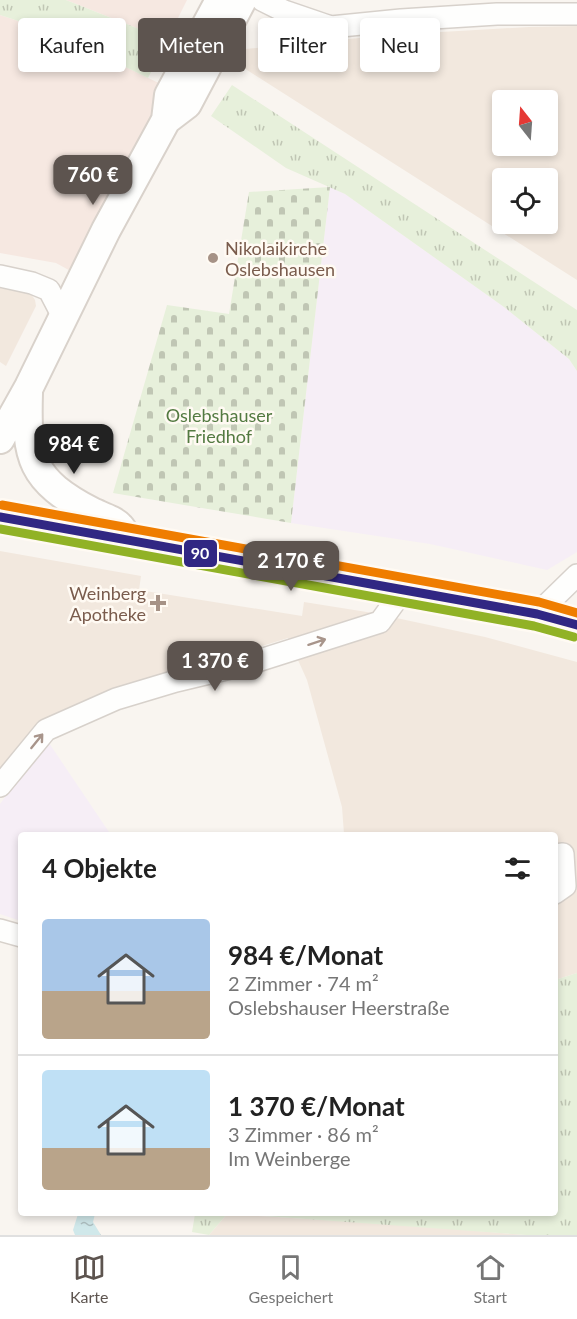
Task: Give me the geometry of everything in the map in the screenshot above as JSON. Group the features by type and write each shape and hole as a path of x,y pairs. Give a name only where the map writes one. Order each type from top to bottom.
{"main road":[{"path":"0,439 106,230 166,120 169,95 220,0"},
{"path":"166,120 187,104 242,0"},
{"path":"28,387 29,448 38,468 51,487 69,500 120,526 128,541"},
{"path":"0,517 404,589 537,614 577,624"}],"street":[{"path":"262,0 284,11 331,27 497,14 577,14"},
{"path":"0,276 32,283 50,290 62,315"},
{"path":"537,614 577,575"},
{"path":"0,786 46,730 116,699 176,681 251,663 380,622 404,589"},
{"path":"558,855 563,855 565,886 558,891"},
{"path":"0,930 18,935"}],"shaded area":[{"path":"66,0 187,0 178,18 138,18 138,29 126,24 126,18 111,18"},
{"path":"0,15 18,21 18,72 126,72 126,67 177,92 78,275 56,263 0,253"},
{"path":"577,26 577,280 505,234 558,234 558,168 492,168 492,226 246,69 246,49 258,48 258,72 348,72 348,39 360,38 360,72 440,72 440,32"},
{"path":"330,187 345,194 504,307 569,359 577,371 577,552 547,570 430,544 291,523"},
{"path":"0,288 31,294 36,306 6,366 0,362"},
{"path":"0,551 141,576 139,590 302,616 304,602 373,613 485,637 577,662 577,973 558,979 558,832 344,832 342,807 307,680 288,638 107,694 0,778"},
{"path":"47,740 109,832 18,832 18,920 0,914 0,804"},
{"path":"225,1216 260,1216 526,1235 209,1235"}],"green space":[{"path":"0,0 66,0 111,18 18,18 18,21 0,15"},
{"path":"126,24 138,29 138,72 151,72 148,78 126,67"},
{"path":"232,85 577,310 577,371 569,359 504,307 345,194 286,168 211,116"},
{"name":"Oslebshauser Friedhof","path":"330,187 291,523 113,493 167,305 229,314 249,192"},
{"path":"577,973 577,1235 526,1235 264,1216 558,1216 558,979"},
{"path":"195,1216 225,1216 209,1235 192,1232"}],"water":[{"path":"77,1216 94,1216 93,1222 101,1235 75,1235 73,1230"}],"transit line":[{"path":"2,505 539,602 577,613"},
{"name":"90","path":"0,517 537,614 577,625"},
{"path":"0,529 534,626 574,637"}],"place":[{"name":"Nikolaikirche Oslebshausen","path":"213,258"},
{"name":"Weinberg Apotheke","path":"158,603"}]}
